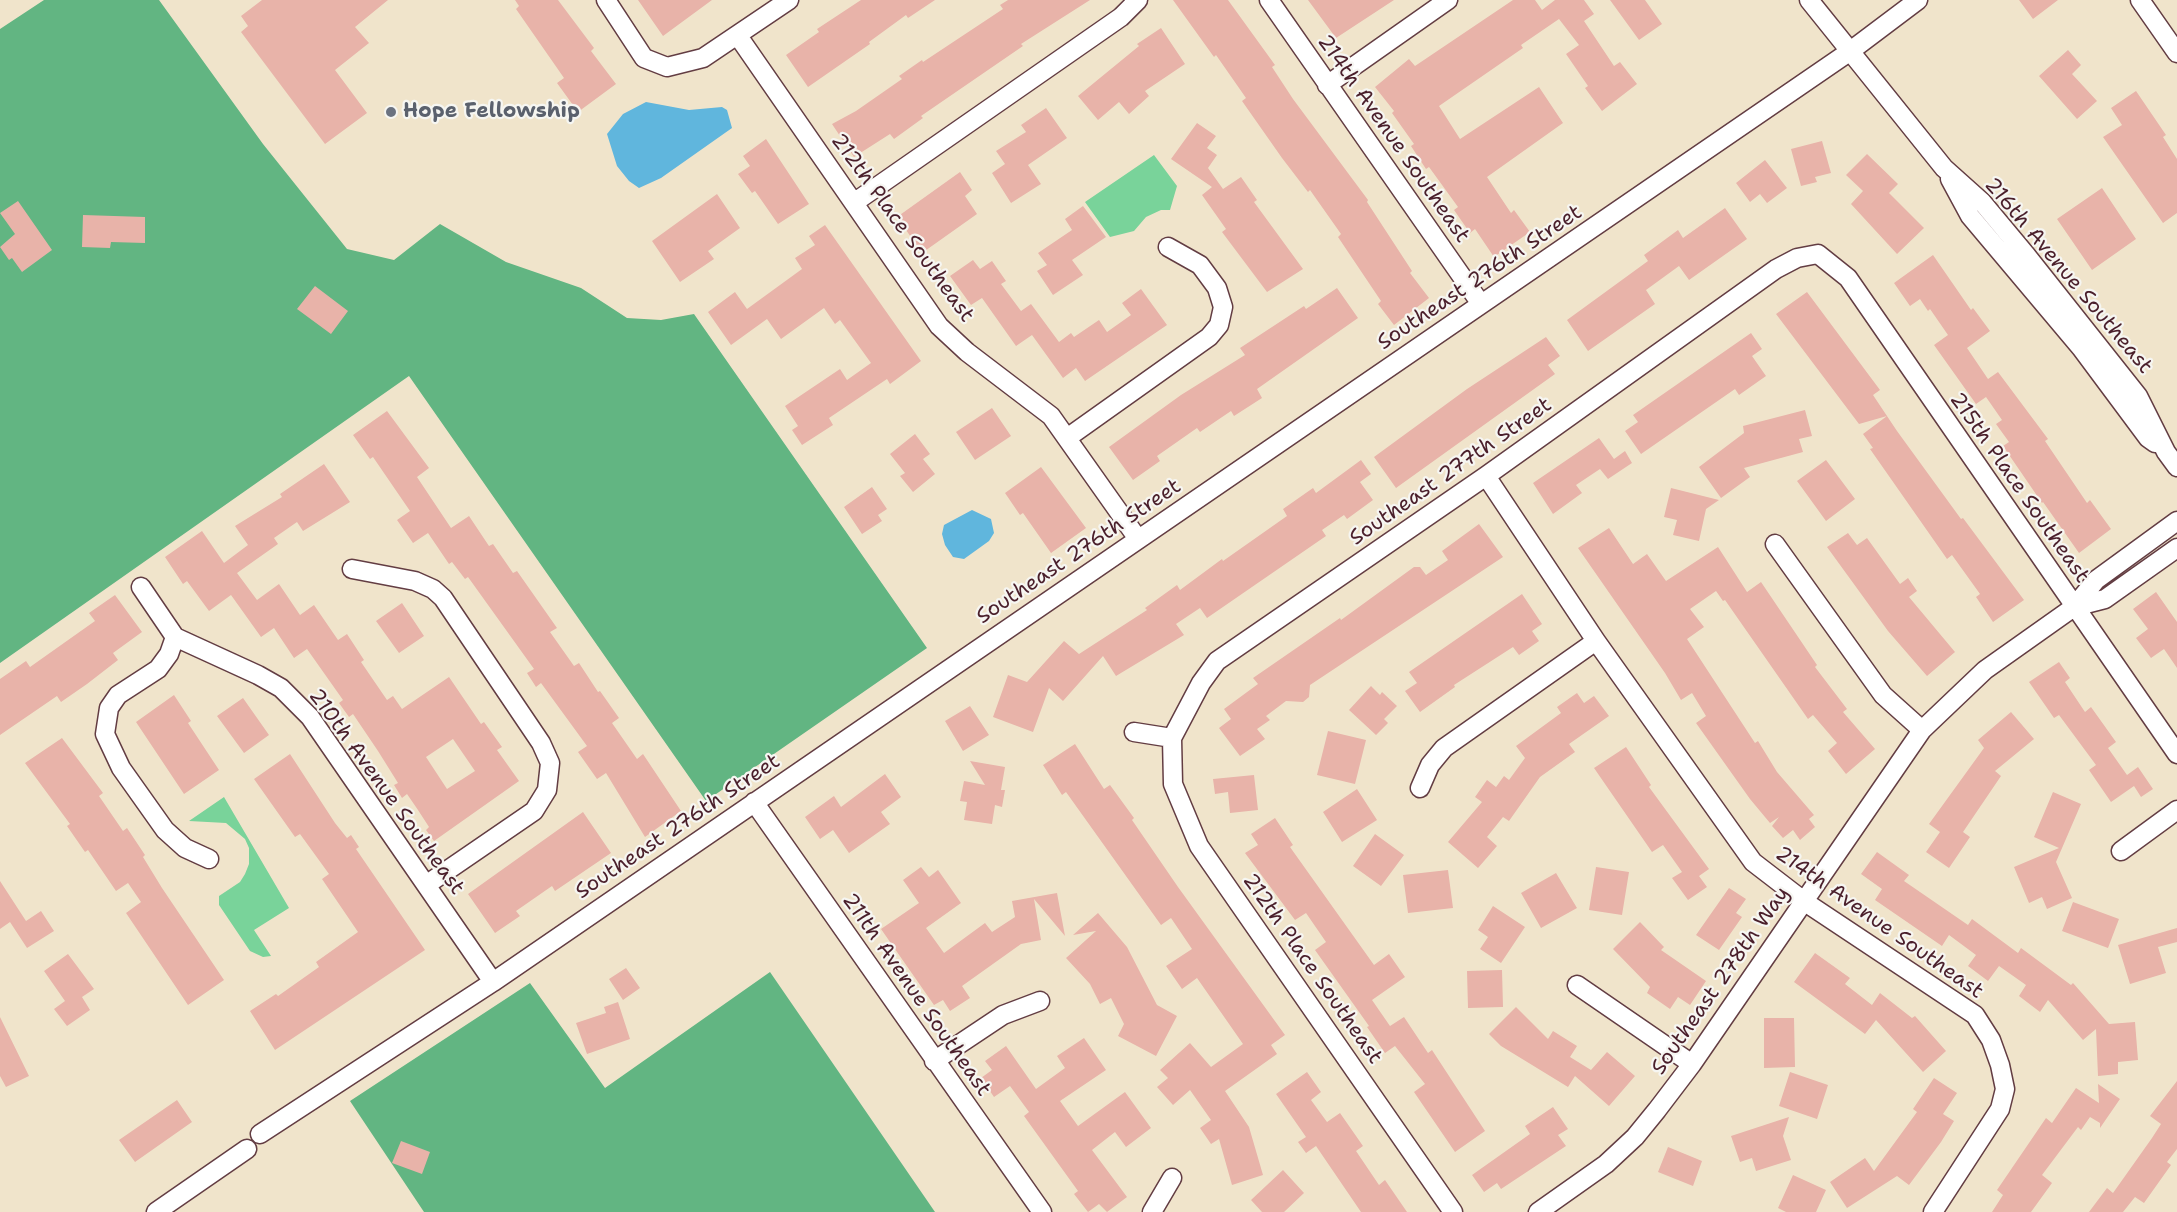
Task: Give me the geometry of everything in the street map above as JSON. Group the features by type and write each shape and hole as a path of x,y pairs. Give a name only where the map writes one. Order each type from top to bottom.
{"street":[{"path":"606,0 644,58 667,67 703,58 789,0"},
{"path":"855,202 1121,17 1138,0"},
{"name":"214th Avenue Southeast","path":"1269,0 1481,304"},
{"path":"1327,85 1448,0"},
{"name":"216th Avenue Southeast","path":"1809,0 1944,168 1982,202 2139,396 2166,452 2177,467"},
{"name":"Southeast 276th Street","path":"260,1134 493,982 1849,52 1918,0"},
{"path":"2140,0 2177,53"},
{"name":"212th Place Southeast","path":"738,36 939,326 967,351 1035,401 1051,416 1138,539"},
{"path":"1067,438 1209,337 1219,325 1223,307 1217,288 1200,265 1168,248"},
{"name":"Southeast 277th Street","path":"1172,738 1201,683 1217,661 1486,476 1776,269 1797,258 1818,254"},
{"name":"215th Place Southeast","path":"1818,254 1848,278 2177,754"},
{"name":"214th Avenue Southeast","path":"1486,476 1596,641 1752,862 1805,902 1975,1015 1991,1040 2001,1065 2005,1089 2000,1109 1934,1212"},
{"name":"Southeast 278th Way","path":"1538,1212 1606,1164 1635,1137 1692,1065 1922,730 1985,670 2074,607 2096,580 2177,521"},
{"path":"1775,544 1883,695 1922,730"},
{"name":"Southeast 278th Way","path":"2074,607 2105,599 2177,548"},
{"path":"352,569 415,581 433,589 443,598 541,743 550,763 549,783 542,802 534,811 426,885"},
{"path":"141,587 175,638 169,654 158,669 118,695 109,708 105,722 109,745 121,768 165,830 185,848 209,859"},
{"name":"210th Avenue Southeast","path":"175,638 258,675 281,688 310,717 493,982"},
{"path":"1420,788 1430,765 1444,748 1596,641"},
{"path":"1134,732 1172,738"},
{"name":"212th Place Southeast","path":"1172,738 1173,784 1199,846 1454,1212"},
{"name":"211th Avenue Southeast","path":"754,802 1042,1212"},
{"path":"2121,851 2177,810"},
{"path":"1576,985 1692,1065"},
{"path":"934,1061 1003,1015 1040,1001"},
{"path":"156,1212 247,1149"},
{"path":"1152,1212 1172,1178"}],"green space":[{"path":"44,0 159,0 263,144 347,249 394,260 440,224 506,262 581,288 627,318 661,320 694,314 927,648 706,801 409,376 0,663 0,29"},
{"path":"1154,155 1177,186 1170,210 1161,210 1146,217 1134,231 1110,237 1085,202"},
{"path":"224,797 289,908 254,930 271,956 263,957 250,951 219,905 219,896 240,882 249,864 249,848 245,839 226,823 189,821"},
{"path":"770,972 935,1212 424,1212 350,1101 530,983 605,1088"}],"water":[{"path":"646,102 689,110 722,107 727,110 732,128 661,178 639,188 629,181 617,166 607,134 623,114"},
{"path":"972,510 991,519 994,533 989,541 964,559 953,557 945,545 942,534 944,525"}],"building":[{"path":"262,0 388,0 355,27 369,43 335,70 367,113 325,144 241,32 248,26 241,16"},
{"path":"515,0 558,0 594,48 591,51 616,84 578,112 557,83 564,78 516,9 519,6"},
{"path":"638,0 712,0 663,36"},
{"path":"861,0 935,0 908,18 906,15 869,42 870,44 808,87 786,55 819,32 817,29"},
{"path":"1008,0 1090,0 1021,44 1023,46 921,116 923,118 894,139 890,134 854,157 832,124 856,111 902,79 899,76 922,60 923,62 1003,9 1000,5"},
{"path":"1173,0 1228,0 1275,65 1272,67 1293,99 1368,200 1367,202 1412,271 1410,273 1429,298 1394,325 1378,304 1381,301 1338,237 1341,234 1310,190 1308,192 1282,158 1242,101 1246,98"},
{"path":"1308,0 1394,0 1336,38"},
{"path":"1513,0 1535,0 1542,10 1555,0 1584,0 1594,14 1584,21 1614,66 1620,62 1637,84 1602,111 1585,88 1588,86 1566,54 1579,45 1559,19 1521,45 1523,48 1439,106 1460,139 1539,87 1563,123 1487,177 1511,213 1514,210 1530,232 1494,257 1475,229 1470,233 1454,210 1458,207 1429,167 1426,169 1411,146 1414,144 1392,113 1394,111 1375,87 1409,59 1415,66"},
{"path":"1610,0 1645,0 1662,24 1639,40"},
{"path":"2019,0 2058,0 2033,19"},
{"path":"1161,28 1185,64 1145,91 1149,96 1129,114 1119,102 1098,120 1078,96 1139,46 1137,44"},
{"path":"2068,50 2081,65 2072,74 2097,101 2077,119 2039,76"},
{"path":"2136,91 2166,135 2163,137 2177,159 2177,213 2163,223 2103,137 2122,125 2111,108"},
{"path":"1046,108 1067,138 1028,165 1041,184 1011,203 992,173 1005,164 996,151 1026,132 1021,125"},
{"path":"1197,123 1216,136 1207,148 1217,155 1208,168 1223,189 1241,177 1257,200 1254,202 1303,269 1267,292 1222,232 1226,229 1202,195 1212,187 1171,159"},
{"path":"766,139 809,204 778,224 755,191 752,193 738,174 750,166 743,156"},
{"path":"1822,141 1831,173 1815,177 1817,182 1801,186 1791,149"},
{"path":"1867,154 1898,184 1889,193 1924,228 1897,254 1851,204 1863,191 1846,175"},
{"path":"1765,160 1787,188 1767,203 1760,194 1750,202 1736,183"},
{"path":"960,172 972,190 965,196 977,214 922,253 897,217"},
{"path":"2102,188 2136,239 2092,270 2057,219"},
{"path":"717,194 740,228 708,251 714,259 680,282 652,241"},
{"path":"18,201 52,250 22,272 12,258 9,260 0,247 15,234 0,213"},
{"path":"1083,206 1106,237 1072,260 1083,275 1053,295 1037,271 1047,265 1038,253 1072,230 1065,219"},
{"path":"1725,208 1747,239 1689,280 1679,266 1646,290 1655,304 1588,351 1567,320 1648,261 1644,255 1678,230 1683,238"},
{"path":"83,215 145,217 145,243 111,242 110,248 82,247"},
{"path":"825,225 921,361 890,384 887,379 829,418 833,425 802,445 792,430 798,426 785,406 840,369 847,380 871,363 840,320 835,324 824,308 781,339 767,319 731,345 708,312 735,292 747,309 802,269 795,258 815,245 809,236"},
{"path":"1933,255 1971,310 1973,308 1990,331 1967,348 1988,379 1998,372 2048,439 2045,441 2087,503 2090,500 2111,529 2079,553 2003,446 2009,442 1996,424 2002,420 1986,397 1976,404 1934,345 1948,335 1920,299 1910,306 1894,283"},
{"path":"973,260 980,269 992,261 1006,281 1001,284 1021,311 1031,304 1059,342 1071,333 1074,337 1099,320 1107,332 1131,315 1122,303 1141,289 1167,325 1085,381 1076,368 1063,378 1032,335 1016,346 982,298 971,305 950,276"},
{"path":"315,286 348,311 331,334 297,309"},
{"path":"1337,288 1358,318 1257,389 1262,398 1234,416 1231,411 1200,432 1197,428 1157,456 1160,461 1133,480 1109,447 1181,395 1245,355 1240,348 1304,306 1306,309"},
{"path":"1807,292 1880,390 1873,395 1887,416 1859,424 1776,314"},
{"path":"1751,333 1762,349 1752,356 1766,376 1739,395 1735,389 1641,454 1625,431 1638,422 1633,415"},
{"path":"1546,337 1560,356 1548,365 1555,374 1396,488 1374,457 1467,389"},
{"path":"992,408 1011,436 975,460 956,432"},
{"path":"1805,410 1812,436 1799,439 1803,452 1744,468 1750,477 1721,498 1699,467 1744,433 1743,426"},
{"path":"387,411 429,468 417,477 451,528 469,516 489,546 493,544 513,573 517,571 557,628 550,632 574,666 579,663 619,718 612,723 637,759 643,754 681,811 645,837 606,773 597,779 578,752 587,746 541,683 536,687 527,673 534,669 468,577 465,579 452,562 449,564 428,533 413,543 397,520 410,511 373,457 370,459 353,435"},
{"path":"1887,416 1961,519 1963,518 2024,600 1993,622 1976,597 1980,594 1952,555 1947,559 1870,449 1873,448 1863,434"},
{"path":"915,434 930,454 923,459 935,474 913,492 900,476 905,473 890,454"},
{"path":"1599,438 1614,459 1625,451 1632,463 1608,479 1600,469 1576,485 1582,493 1553,514 1533,483"},
{"path":"1361,460 1371,474 1360,482 1373,500 1347,519 1344,515 1322,530 1326,536 1207,618 1200,608 1176,624 1184,635 1116,676 1103,656 1063,701 1049,688 1033,732 993,717 1008,675 1027,682 1064,641 1079,654 1147,610 1145,608 1177,585 1180,590 1222,559 1223,561 1287,516 1283,509 1313,488 1316,493"},
{"path":"1826,460 1855,499 1826,521 1797,481"},
{"path":"324,464 350,502 303,531 297,522 274,538 278,544 237,573 257,600 279,584 300,615 314,605 338,640 347,634 364,660 361,662 387,700 393,696 402,709 449,677 481,724 484,722 502,747 497,750 519,781 434,841 426,830 429,827 418,810 407,794 402,798 394,785 398,783 378,751 353,714 349,717 339,703 343,700 307,649 294,658 274,628 261,637 231,595 209,611 187,581 183,584 165,557 202,531 224,563 248,545 235,526 282,497 280,494","holes":["453,739 475,771 447,789 426,757"]},
{"path":"1041,467 1086,528 1051,553 1023,513 1020,515 1005,493"},
{"path":"872,487 887,509 878,515 882,521 862,534 844,507"},
{"path":"1671,488 1719,500 1706,509 1699,541 1673,535 1677,520 1664,517"},
{"path":"1479,524 1503,557 1310,685 1309,697 1303,702 1286,701 1266,716 1270,720 1257,729 1265,739 1240,756 1219,728 1231,719 1224,709 1258,684 1253,678 1340,618 1341,620 1414,567 1420,567 1426,575 1448,560 1442,551"},
{"path":"1609,528 1633,564 1647,554 1666,581 1718,547 1747,592 1761,582 1817,665 1815,667 1847,709 1843,712 1875,749 1846,774 1828,751 1837,743 1813,715 1808,719 1725,600 1723,601 1716,591 1690,609 1704,627 1687,639 1755,743 1758,741 1777,772 1814,815 1809,819 1815,827 1800,840 1793,830 1783,838 1772,826 1779,817 1770,823 1750,799 1696,723 1706,716 1692,693 1681,700 1665,673 1578,548"},
{"path":"1848,533 1857,545 1867,538 1900,584 1908,578 1917,591 1909,597 1955,652 1927,676 1888,631 1827,547"},
{"path":"2156,592 2177,622 2177,668 2164,649 2151,658 2136,638 2148,629 2133,609"},
{"path":"1522,594 1542,624 1532,631 1539,641 1519,655 1513,647 1454,685 1455,687 1420,712 1405,691 1417,683 1409,672"},
{"path":"115,595 142,632 113,653 118,660 87,684 61,702 57,696 0,735 0,679 26,661 30,667 95,621 89,613"},
{"path":"402,603 424,636 399,653 376,621"},
{"path":"2059,662 2070,678 2065,682 2085,712 2091,707 2116,742 2108,748 2127,775 2138,767 2153,789 2141,797 2134,786 2111,802 2089,770 2096,765 2059,715 2054,718 2029,682"},
{"path":"1371,686 1380,695 1382,692 1397,706 1384,719 1388,723 1376,735 1349,710"},
{"path":"1577,693 1584,703 1594,696 1609,716 1569,744 1575,752 1540,777 1509,821 1503,817 1487,837 1497,846 1478,868 1448,842 1482,802 1475,797 1487,780 1496,787 1504,776 1509,780 1525,758 1516,746 1561,713 1557,707"},
{"path":"174,695 191,721 188,723 219,770 184,794 136,722"},
{"path":"243,698 269,735 244,753 217,716"},
{"path":"970,706 989,735 963,751 945,721"},
{"path":"2011,712 2034,739 1995,771 2001,776 1963,832 1970,837 1949,868 1926,852 1940,832 1929,824 1984,748 1978,740"},
{"path":"1328,731 1366,740 1355,784 1317,775"},
{"path":"62,738 103,793 99,796 123,831 127,828 145,855 143,857 162,888 224,980 188,1005 126,913 141,902 128,883 116,891 88,850 85,852 67,826 70,824 25,763"},
{"path":"1075,744 1104,789 1110,785 1134,818 1132,820 1178,887 1285,1035 1271,1045 1277,1054 1225,1091 1249,1127 1263,1175 1232,1185 1219,1139 1211,1144 1200,1128 1211,1120 1190,1090 1173,1105 1157,1087 1168,1078 1160,1070 1190,1043 1211,1067 1243,1044 1197,978 1182,989 1166,966 1192,949 1171,918 1161,925 1066,792 1062,795 1043,765"},
{"path":"1626,747 1651,785 1649,787 1709,869 1699,876 1707,887 1688,900 1672,878 1682,872 1663,845 1652,852 1594,768"},
{"path":"290,754 335,823 347,838 351,835 359,847 356,849 425,950 275,1050 250,1011 276,994 278,996 319,967 316,962 358,932 322,879 329,874 300,834 295,837 254,779"},
{"path":"970,761 1005,767 1001,790 1005,790 1002,807 995,805 992,824 964,820 967,802 960,801 964,781 985,785"},
{"path":"885,774 901,797 881,812 890,824 849,853 833,830 820,839 805,817 834,796 841,807"},
{"path":"1254,775 1258,810 1230,813 1228,792 1215,794 1213,779"},
{"path":"1357,789 1377,820 1342,842 1323,812"},
{"path":"2053,792 2081,804 2056,862 2072,898 2047,909 2042,897 2029,903 2014,867 2059,848 2034,837"},
{"path":"583,812 611,853 555,891 552,886 516,911 520,916 495,933 468,894"},
{"path":"1275,818 1293,845 1290,847 1374,965 1389,954 1405,977 1372,1000 1390,1026 1404,1017 1428,1053 1432,1050 1485,1131 1455,1152 1414,1092 1425,1084 1395,1046 1385,1053 1367,1027 1369,1026 1315,950 1326,942 1306,913 1295,920 1245,853 1258,845 1251,834"},
{"path":"1375,834 1404,855 1381,886 1353,866"},
{"path":"1877,852 1909,875 1904,881 1968,925 1972,919 2018,953 2021,948 2071,985 2073,983 2109,1024 2135,1022 2138,1060 2118,1062 2118,1074 2098,1076 2096,1029 2083,1040 2048,1000 2040,1012 2019,996 2026,985 1999,966 1988,981 1968,966 1976,955 1949,935 1942,946 1875,900 1882,889 1861,874"},
{"path":"921,867 929,877 938,870 961,903 926,928 944,953 985,923 992,932 1015,917 1012,901 1057,893 1065,936 1034,899 1041,940 1021,944 962,986 970,998 950,1011 943,1000 934,1005 881,929 919,903 903,880"},
{"path":"1596,867 1629,872 1622,915 1589,910"},
{"path":"1448,870 1453,908 1408,913 1403,875"},
{"path":"1556,873 1577,908 1541,928 1521,893"},
{"path":"0,881 26,921 41,911 54,931 27,948 10,922 0,929"},
{"path":"1729,888 1746,899 1736,913 1742,917 1719,950 1696,935"},
{"path":"2073,902 2119,919 2108,948 2062,931"},
{"path":"1493,906 1525,927 1501,963 1480,949 1488,937 1478,930"},
{"path":"1098,913 1127,947 1157,1005 1177,1016 1156,1056 1118,1036 1124,1024 1111,998 1100,1004 1090,984 1066,958 1096,931 1073,935"},
{"path":"1640,922 1664,947 1661,950 1706,981 1690,1005 1678,997 1670,1009 1647,993 1650,987 1613,949"},
{"path":"2177,928 2177,942 2158,947 2166,973 2130,984 2118,945"},
{"path":"1815,953 1850,978 1845,984 1872,1005 1880,993 1912,1018 1915,1016 1946,1051 1923,1072 1876,1020 1865,1034 1794,982"},
{"path":"68,954 94,989 82,997 90,1010 67,1026 54,1009 65,1001 44,971"},
{"path":"626,968 640,988 623,1000 609,979"},
{"path":"1502,970 1503,1007 1468,1008 1467,971"},
{"path":"618,1002 630,1039 587,1054 576,1023 606,1013 604,1007"},
{"path":"1516,1007 1548,1039 1553,1031 1577,1046 1570,1057 1591,1070 1607,1052 1635,1076 1609,1106 1575,1076 1568,1087 1501,1046 1489,1034"},
{"path":"0,1017 29,1076 6,1087 0,1076"},
{"path":"1764,1018 1794,1018 1795,1067 1764,1068"},
{"path":"1084,1038 1106,1070 1060,1101 1078,1126 1125,1092 1151,1128 1126,1147 1115,1132 1092,1150 1127,1197 1107,1212 1099,1204 1088,1212 1074,1194 1078,1191 1024,1116 1029,1112 1010,1086 994,1097 981,1078 992,1070 985,1061 1006,1046 1036,1089 1065,1068 1057,1056"},
{"path":"1307,1072 1321,1092 1311,1100 1327,1122 1340,1113 1363,1146 1356,1151 1379,1185 1385,1180 1407,1212 1361,1212 1316,1146 1306,1153 1298,1142 1306,1137 1276,1094"},
{"path":"1790,1072 1828,1085 1817,1119 1779,1106"},
{"path":"1934,1078 1957,1093 1943,1114 1954,1121 1941,1142 1909,1185 1897,1176 1847,1208 1830,1182 1865,1158 1874,1171 1917,1112 1913,1109"},
{"path":"2177,1081 2177,1149 2167,1162 2171,1165 2144,1203 2135,1197 2123,1212 2089,1212 2107,1188 2113,1193 2152,1138 2161,1124 2150,1116"},
{"path":"2098,1084 2120,1099 2100,1128 2100,1123 2090,1117 2081,1130 2078,1127 2042,1175 2052,1183 2031,1212 1992,1212 2003,1195 1997,1190 2046,1118 2052,1123 2076,1088 2099,1103"},
{"path":"177,1100 192,1122 135,1162 119,1140"},
{"path":"1553,1107 1568,1129 1558,1135 1566,1146 1501,1189 1497,1183 1484,1192 1472,1175 1530,1134 1525,1126"},
{"path":"1789,1117 1783,1136 1791,1160 1756,1171 1752,1158 1740,1162 1731,1136"},
{"path":"401,1141 430,1152 422,1174 392,1163"},
{"path":"1668,1147 1702,1161 1693,1186 1658,1172"},
{"path":"1283,1170 1304,1193 1284,1212 1262,1212 1251,1200"},
{"path":"1793,1175 1826,1190 1816,1212 1786,1212 1778,1208"}],"place":[{"name":"Hope Fellowship","path":"391,112"}]}
